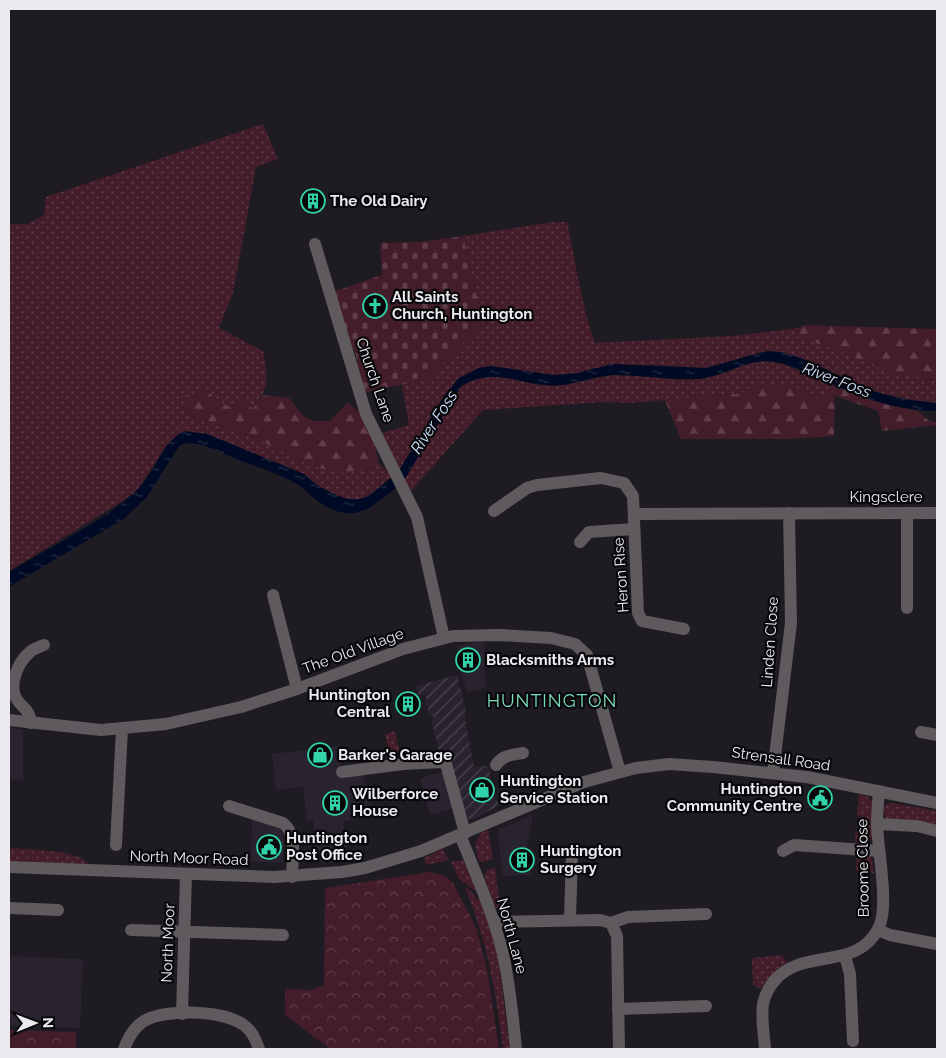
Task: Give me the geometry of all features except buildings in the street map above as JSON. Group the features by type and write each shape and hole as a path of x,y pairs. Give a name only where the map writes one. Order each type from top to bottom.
{"street":[{"name":"Church Lane","path":"315,244 366,414 402,485 421,532 444,638"},
{"name":"Heron Rise","path":"494,511 527,488 537,485 601,478 615,480 630,488 633,496 638,613 642,621 684,629"},
{"path":"634,514 789,512"},
{"name":"Kingsclere","path":"789,512 937,513"},
{"name":"Linden Close","path":"773,773 791,623 789,512"},
{"path":"907,513 908,610"},
{"path":"580,542 589,532 634,529"},
{"path":"273,595 297,689"},
{"name":"The Old Village","path":"9,720 81,729 122,730 166,724 241,707 297,689 403,649 444,638 519,635 552,638 578,646 587,655 620,772"},
{"path":"31,723 30,712 17,700 14,693 14,679 20,663 30,651 44,645"},
{"path":"116,845 122,730"},
{"path":"919,731 937,735"},
{"path":"496,765 501,758 523,753"},
{"name":"North Lane","path":"342,772 442,762 446,764 463,834 494,922 508,978 516,1049"},
{"name":"Strensall Road","path":"620,772 668,764 773,773 937,800"},
{"name":"North Moor Road","path":"9,867 292,877 365,868 396,860 463,834 556,792 620,772"},
{"name":"Broome Close","path":"765,1049 763,1003 766,992 778,977 797,964 844,956 864,947 878,930 882,913 877,824 879,791"},
{"path":"229,806 283,823 289,827 292,837 292,877"},
{"path":"877,824 917,826 937,831"},
{"path":"783,851 794,845 879,851"},
{"path":"570,920 572,852"},
{"name":"North Moor","path":"182,1014 186,874"},
{"path":"9,908 58,910"},
{"path":"494,922 600,920 611,923 628,917 706,914"},
{"path":"611,923 617,936 619,1049"},
{"path":"131,930 283,935"},
{"path":"878,930 896,936 937,944"},
{"path":"844,956 850,974 853,1041"},
{"path":"618,1009 706,1006"},
{"path":"124,1049 136,1027 145,1021 166,1014 215,1014 238,1021 252,1033 259,1049"}],"shaded area":[{"path":"484,641 485,688 467,692 459,665 458,646"},
{"path":"457,675 466,711 465,720 474,767 489,766 493,794 500,805 472,820 464,817 440,756 432,722 434,717 429,715 425,694 419,696 416,686"},
{"path":"9,727 23,730 23,780 9,779"},
{"path":"340,746 342,776 362,773 373,815 343,822 348,860 321,864 319,852 316,852 313,820 307,821 303,786 276,790 272,754"},
{"path":"444,771 455,808 430,815 420,779"},
{"path":"533,815 527,845 531,875 502,876 498,830"},
{"path":"252,818 284,828 283,863 251,862"},
{"path":"9,956 83,959 80,1028 9,1026"}],"green space":[{"path":"263,124 278,159 256,167 233,293 219,328 263,351 267,375 265,388 253,409 227,406 213,397 183,411 194,417 247,435 291,456 367,471 379,464 393,476 372,494 365,497 351,499 342,497 314,483 304,474 207,434 168,444 138,489 126,499 9,571 9,224 28,224 44,215 46,197"},
{"path":"553,222 567,222 582,298 595,343 732,336 799,328 796,336 930,380 937,380 937,403 879,393 783,352 748,356 706,368 647,365 595,368 578,373 554,375 497,367 479,368 459,378 444,396 401,470 379,434 409,425 402,385 428,379 483,324 463,236"},
{"path":"463,236 483,324 428,379 363,393 355,350 348,349 338,314 336,291 382,275 380,243 419,242"},
{"path":"804,325 937,329 937,380 889,373 837,350 795,336 799,328"},
{"path":"764,361 783,364 843,389 813,399 794,386 769,384 736,394 631,403 605,402 483,410 410,492 403,482 451,401 461,387 471,380 497,376 540,385 562,385 614,375 698,379 731,371 745,364"},
{"path":"769,384 794,386 813,399 843,389 875,401 918,411 929,421 937,422 937,425 882,431 878,411 835,396 834,436 786,439 681,439 665,400 736,394"},
{"path":"207,389 213,397 227,406 243,399 253,409 263,395 289,398 305,417 315,421 330,421 348,403 361,414 366,422 373,438 379,464 363,471 346,473 329,470 312,465 247,435 183,411 184,396"},
{"path":"395,731 400,756 390,758 385,734"},
{"path":"859,794 867,796 873,803 874,834 866,842 855,842 855,831 863,831 864,817 857,816"},
{"path":"892,803 937,811 937,826 886,819 883,809 886,804"},
{"path":"488,829 493,859 483,862 479,861 475,845 480,834"},
{"path":"9,848 64,853 83,859 88,864 9,861"},
{"path":"443,849 448,860 426,865 424,858"},
{"path":"857,853 871,856 874,873 856,871"},
{"path":"464,860 479,894 459,879 451,862"},
{"path":"495,867 501,912 495,907 484,875 487,870"},
{"path":"430,872 445,876 453,883 476,927 487,969 499,1049 330,1049 285,1015 285,989 312,990 324,985 325,888"},
{"path":"464,886 474,894 476,900 480,898 498,956 510,1049 503,1049 490,966 479,926"},
{"path":"782,955 787,963 775,971 761,989 753,985 752,958"},
{"path":"10,1030 76,1032 76,1049 10,1049"}],"water":[{"name":"River Foss","path":"767,351 796,356 880,393 937,403 937,411 924,411 874,401 791,366 765,361 746,364 699,379 611,375 569,384 549,386 499,377 486,377 473,380 460,387 403,482 398,472 444,396 459,378 479,368 490,366 554,375 578,373 612,364 706,368"},
{"path":"184,431 207,434 304,474 313,482 341,497 350,499 364,498 393,476 399,485 364,511 345,513 322,504 299,485 278,475 204,446 180,445 146,498 125,518 9,587 9,572 108,513 136,491 143,484 169,443"}],"place":[{"name":"The Old Dairy","path":"313,201"},
{"name":"All Saints Church, Huntington","path":"375,306"},
{"name":"Blacksmiths Arms","path":"468,660"},
{"name":"Huntington Central","path":"408,704"},
{"name":"Barker's Garage","path":"320,755"},
{"name":"Huntington Service Station","path":"482,790"},
{"name":"Huntington Community Centre","path":"820,798"},
{"name":"Wilberforce House","path":"335,803"},
{"name":"Huntington Post Office","path":"269,847"},
{"name":"Huntington Surgery","path":"522,860"}],"district":[{"name":"HUNTINGTON","path":"552,700"}]}
